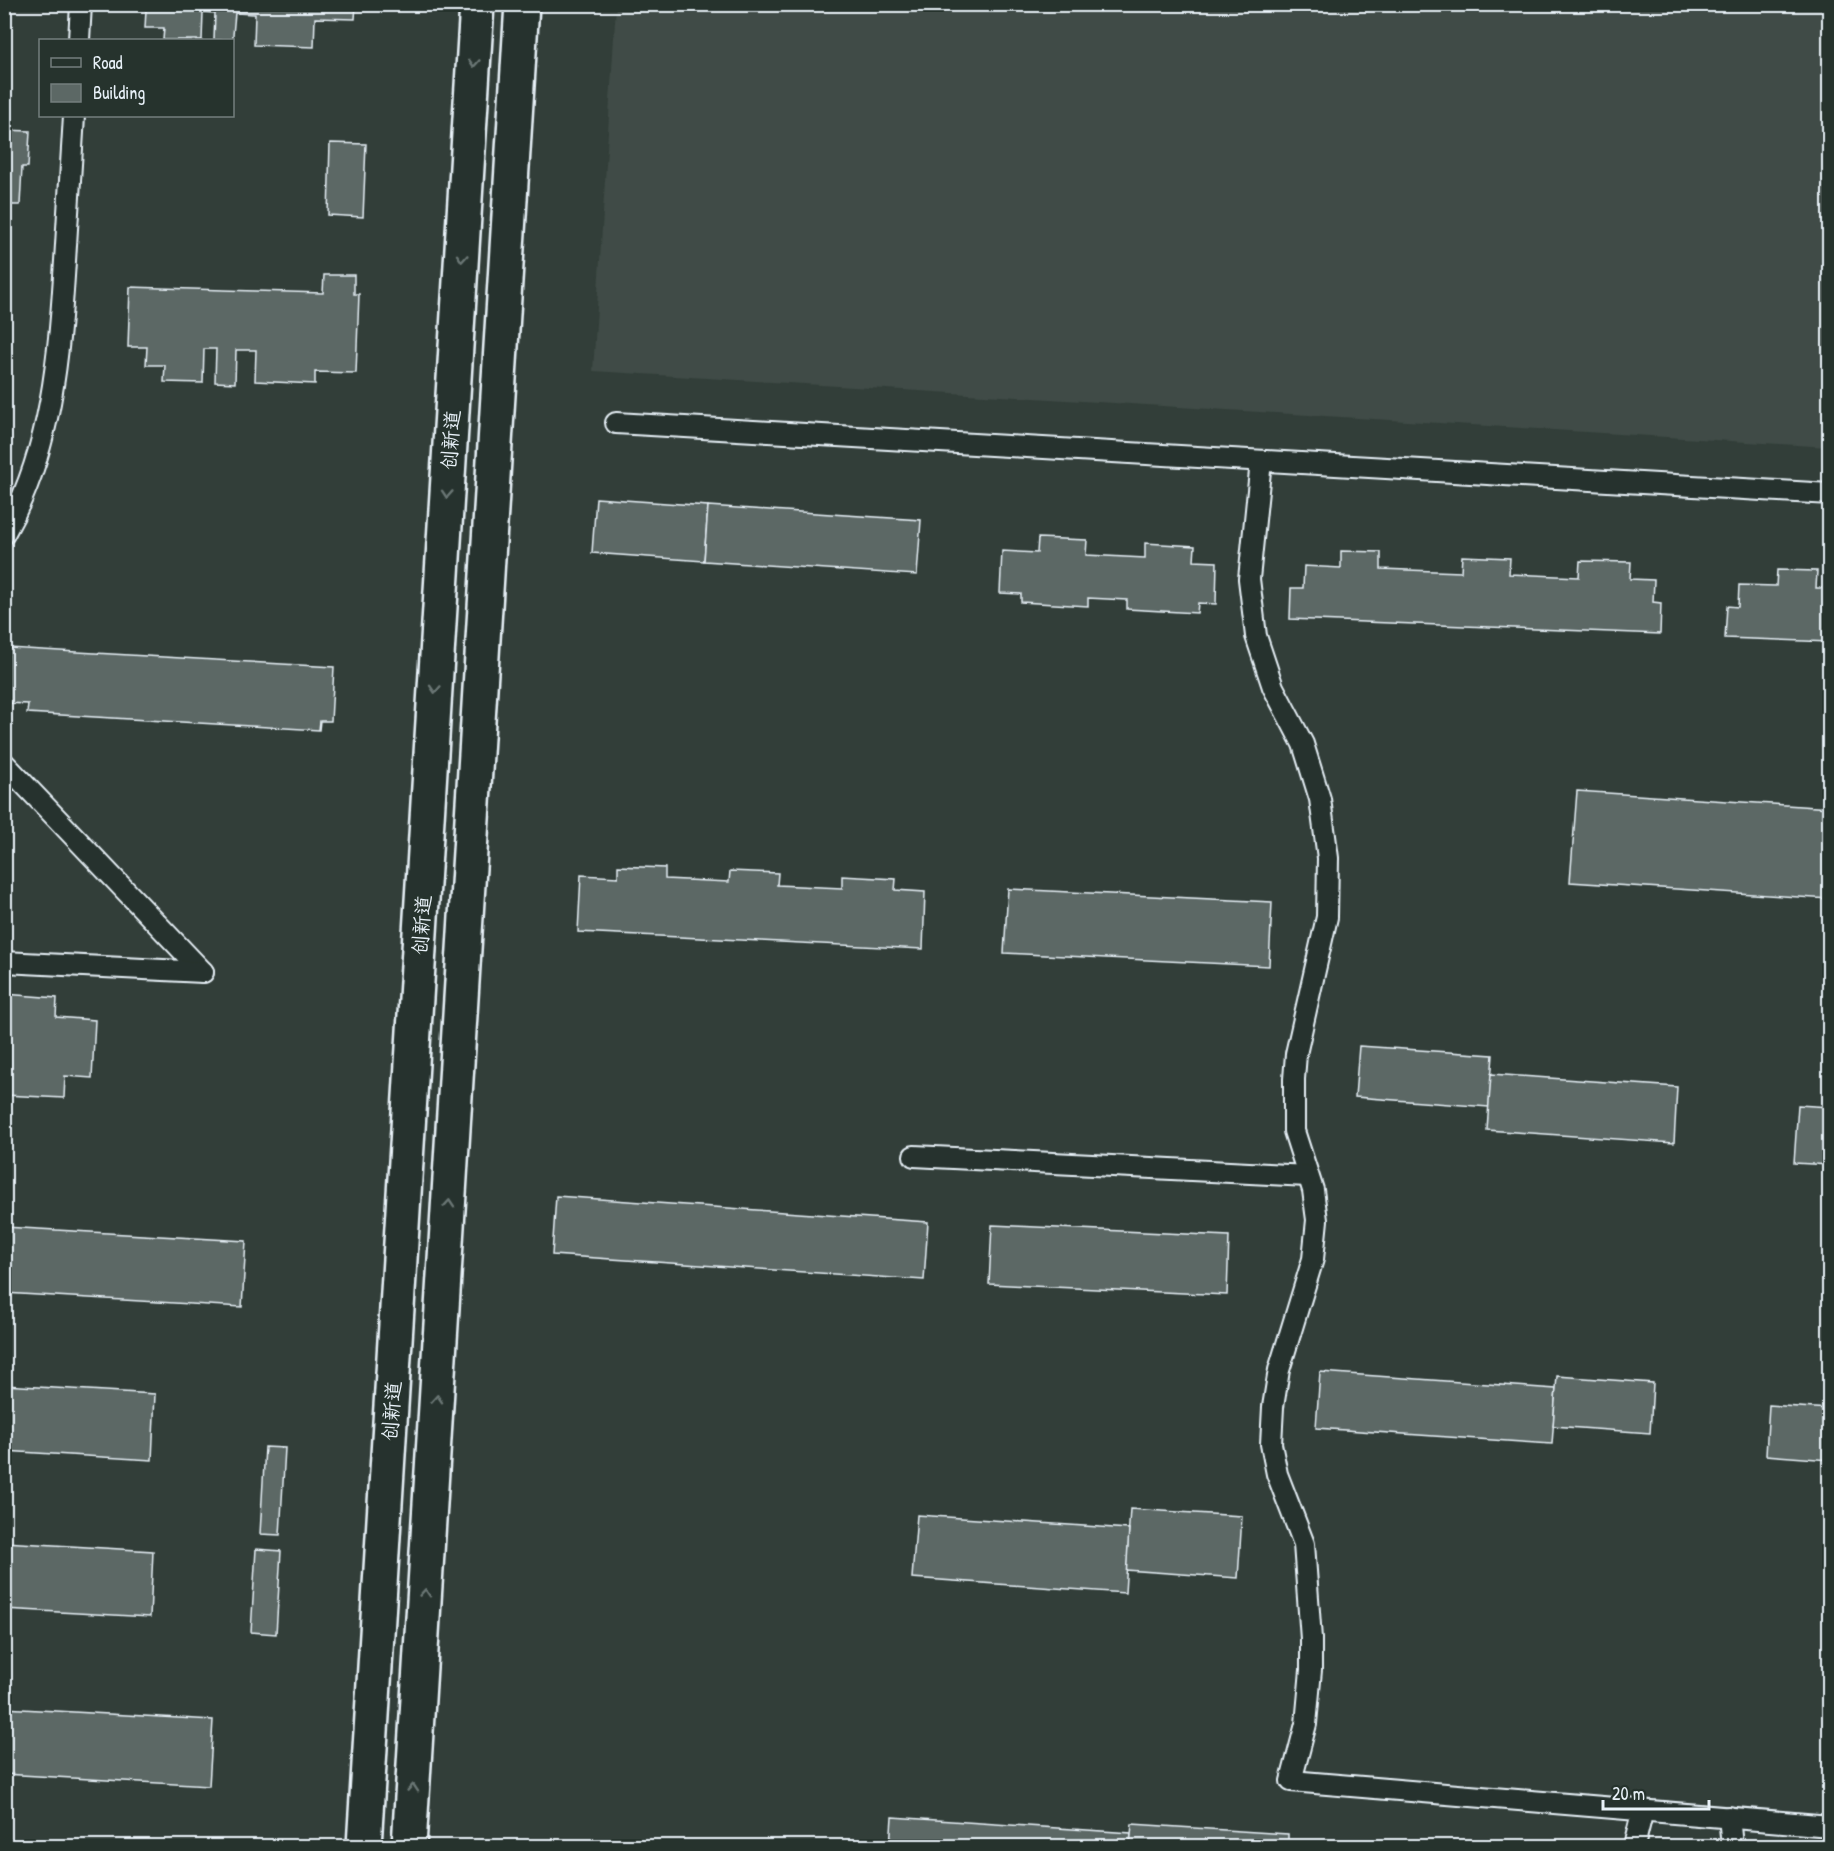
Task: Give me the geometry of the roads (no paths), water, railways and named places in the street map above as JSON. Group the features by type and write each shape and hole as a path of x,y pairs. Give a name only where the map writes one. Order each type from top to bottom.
{"street":[{"name":"创新道","path":"364,1846 477,4"},
{"path":"410,1846 522,4"}],"lane":[{"path":"79,39 81,4"},
{"path":"4,534 19,508 46,430 57,366 74,117"},
{"path":"616,423 1830,494"},
{"path":"1261,460 1250,579 1256,636 1273,687 1303,744 1320,799 1328,858 1327,916 1296,1054 1294,1079 1294,1131 1313,1190 1317,1220 1313,1259 1279,1370 1273,1407 1271,1444 1277,1474 1304,1544 1308,1585 1311,1670 1306,1724 1291,1781 1830,1826"},
{"path":"4,763 203,972 4,962"},
{"path":"914,1156 1308,1176"},
{"path":"1634,1846 1643,1810"},
{"path":"1729,1817 1732,1846"}]}
